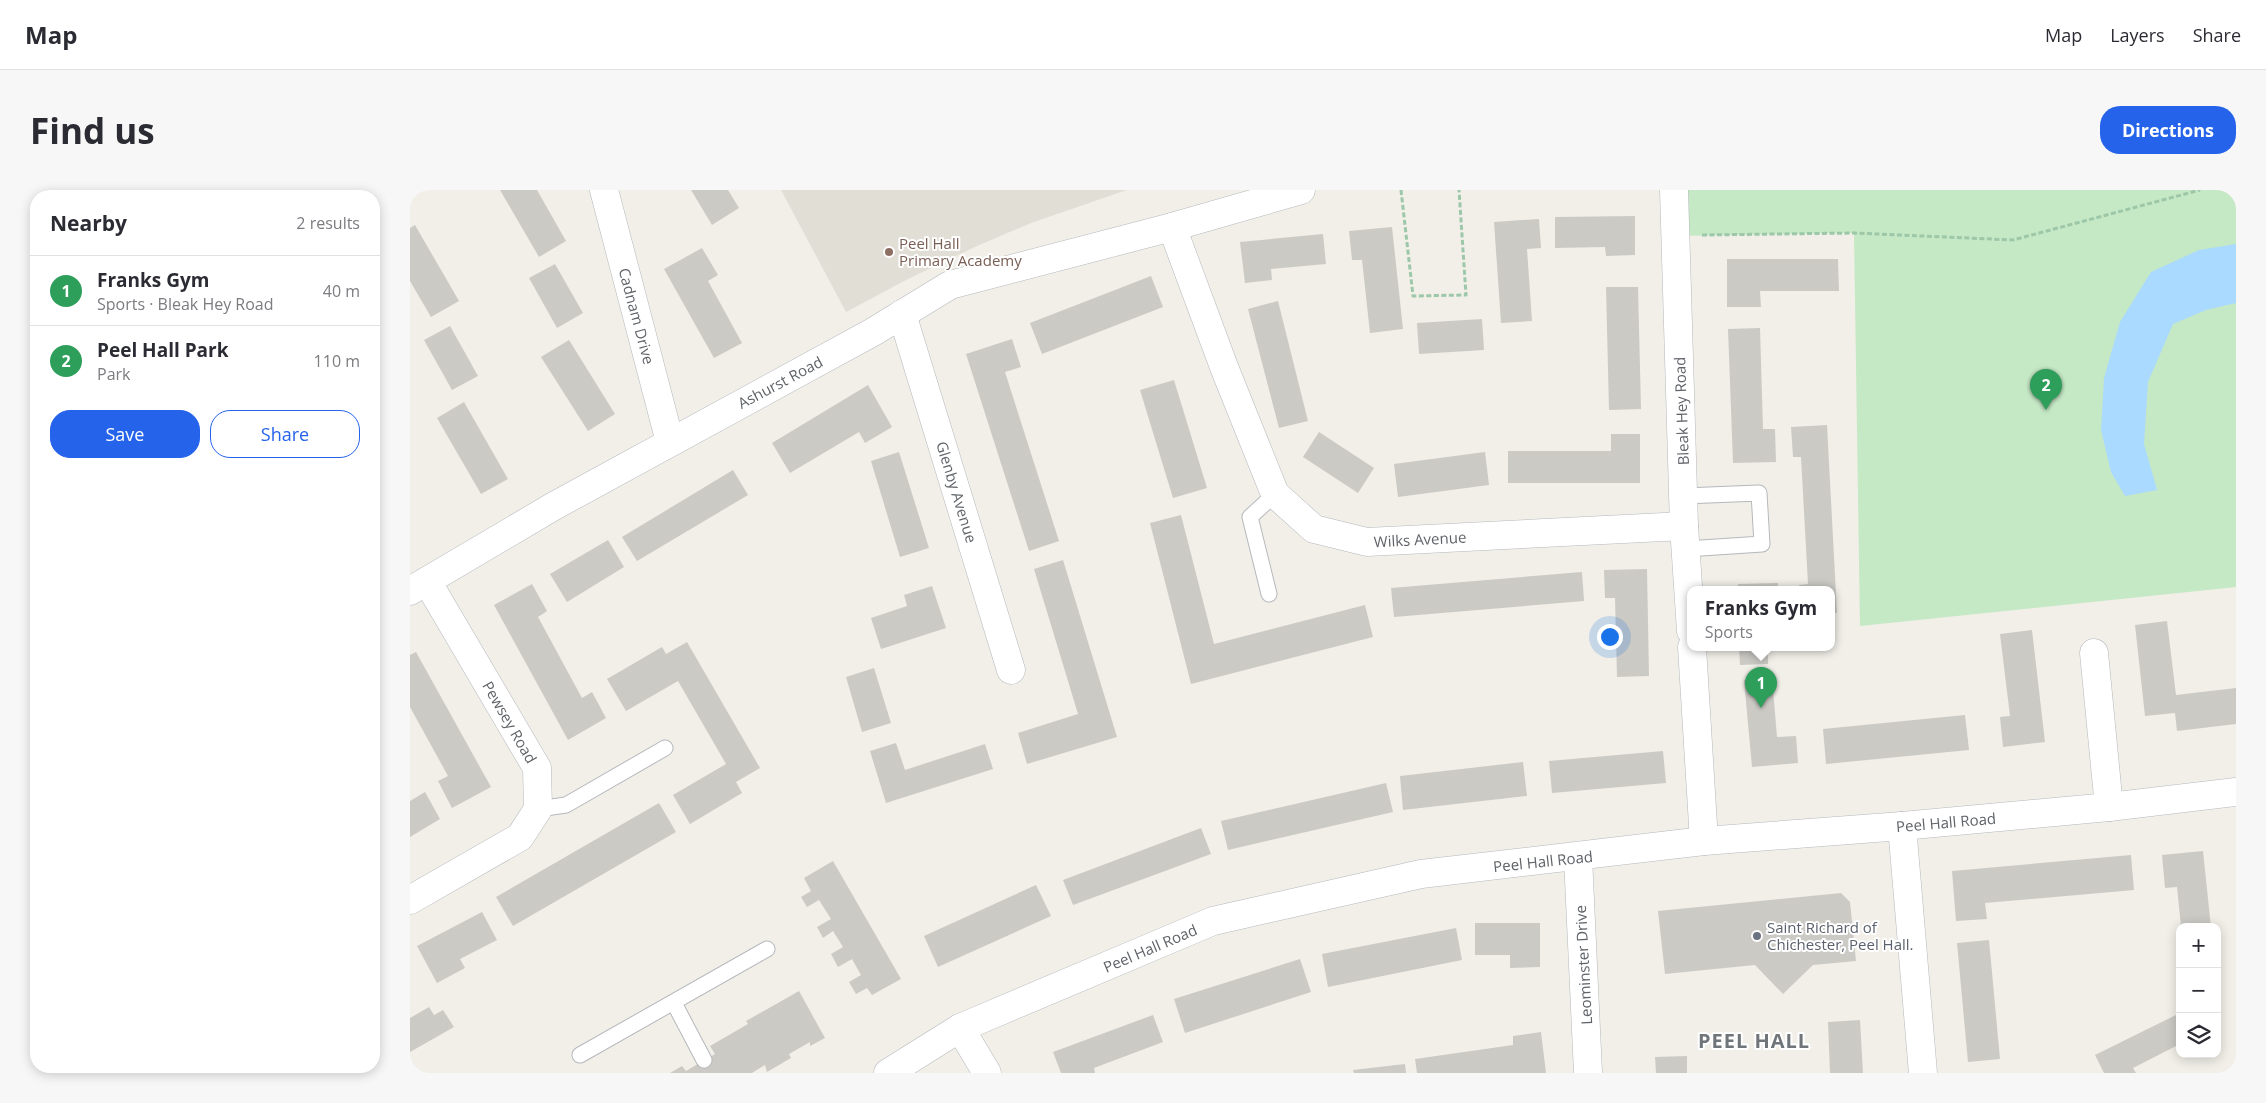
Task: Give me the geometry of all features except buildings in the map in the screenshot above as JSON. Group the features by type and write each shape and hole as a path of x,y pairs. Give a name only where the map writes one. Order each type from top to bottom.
{"street":[{"name":"Cadnam Drive","path":"604,190 670,442"},
{"name":"Ashurst Road","path":"419,586 554,506 873,332 950,285 1172,227 1300,190"},
{"name":"Bleak Hey Road","path":"1674,190 1688,586"},
{"name":"Wilks Avenue","path":"1172,227 1224,368 1275,494 1314,529 1367,542 1685,538"},
{"name":"Glenby Avenue","path":"902,314 1012,670"},
{"name":"Pewsey Road","path":"419,586 537,768 538,809"},
{"path":"1692,651 1704,841"},
{"path":"2094,653 2109,807"},
{"name":"Peel Hall Road","path":"888,1073 960,1028 1213,921 1421,874 1704,841 1902,826 2109,807 2236,792"},
{"path":"410,900 520,837 538,809"},
{"path":"1902,826 1923,1073"},
{"name":"Leominster Drive","path":"1578,857 1588,1073"},
{"path":"960,1028 987,1073"}],"lane":[{"path":"1684,496 1759,493 1762,544 1685,538"},
{"path":"1269,594 1250,517 1275,494"},
{"path":"538,809 566,804 665,748"},
{"path":"580,1055 767,949"},
{"path":"674,1003 704,1060"}],"path":[{"path":"1401,190 1413,296 1466,295 1459,190"},
{"path":"1675,236 1854,233 2013,240 2200,190"},
{"path":"2230,190 2236,194"}],"shaded area":[{"name":"Peel Hall Primary Academy","path":"781,190 1127,190 1031,223 977,246 908,279 846,312"}],"green space":[{"path":"1674,190 2236,190 2236,587 1860,626 1854,233 1675,236"}],"water":[{"path":"2236,244 2236,303 2206,310 2173,324 2148,382 2144,444 2157,490 2125,496 2111,472 2101,430 2104,378 2120,322 2151,272 2199,250"}],"place":[{"name":"Peel Hall Primary Academy","path":"889,252"},
{"name":"Peel Hall Park","path":"2046,410"},
{"name":"Franks Gym","path":"1761,708"},
{"name":"Saint Richard of Chichester, Peel Hall.","path":"1757,936"}],"district":[{"name":"PEEL HALL","path":"1754,1040"}]}
